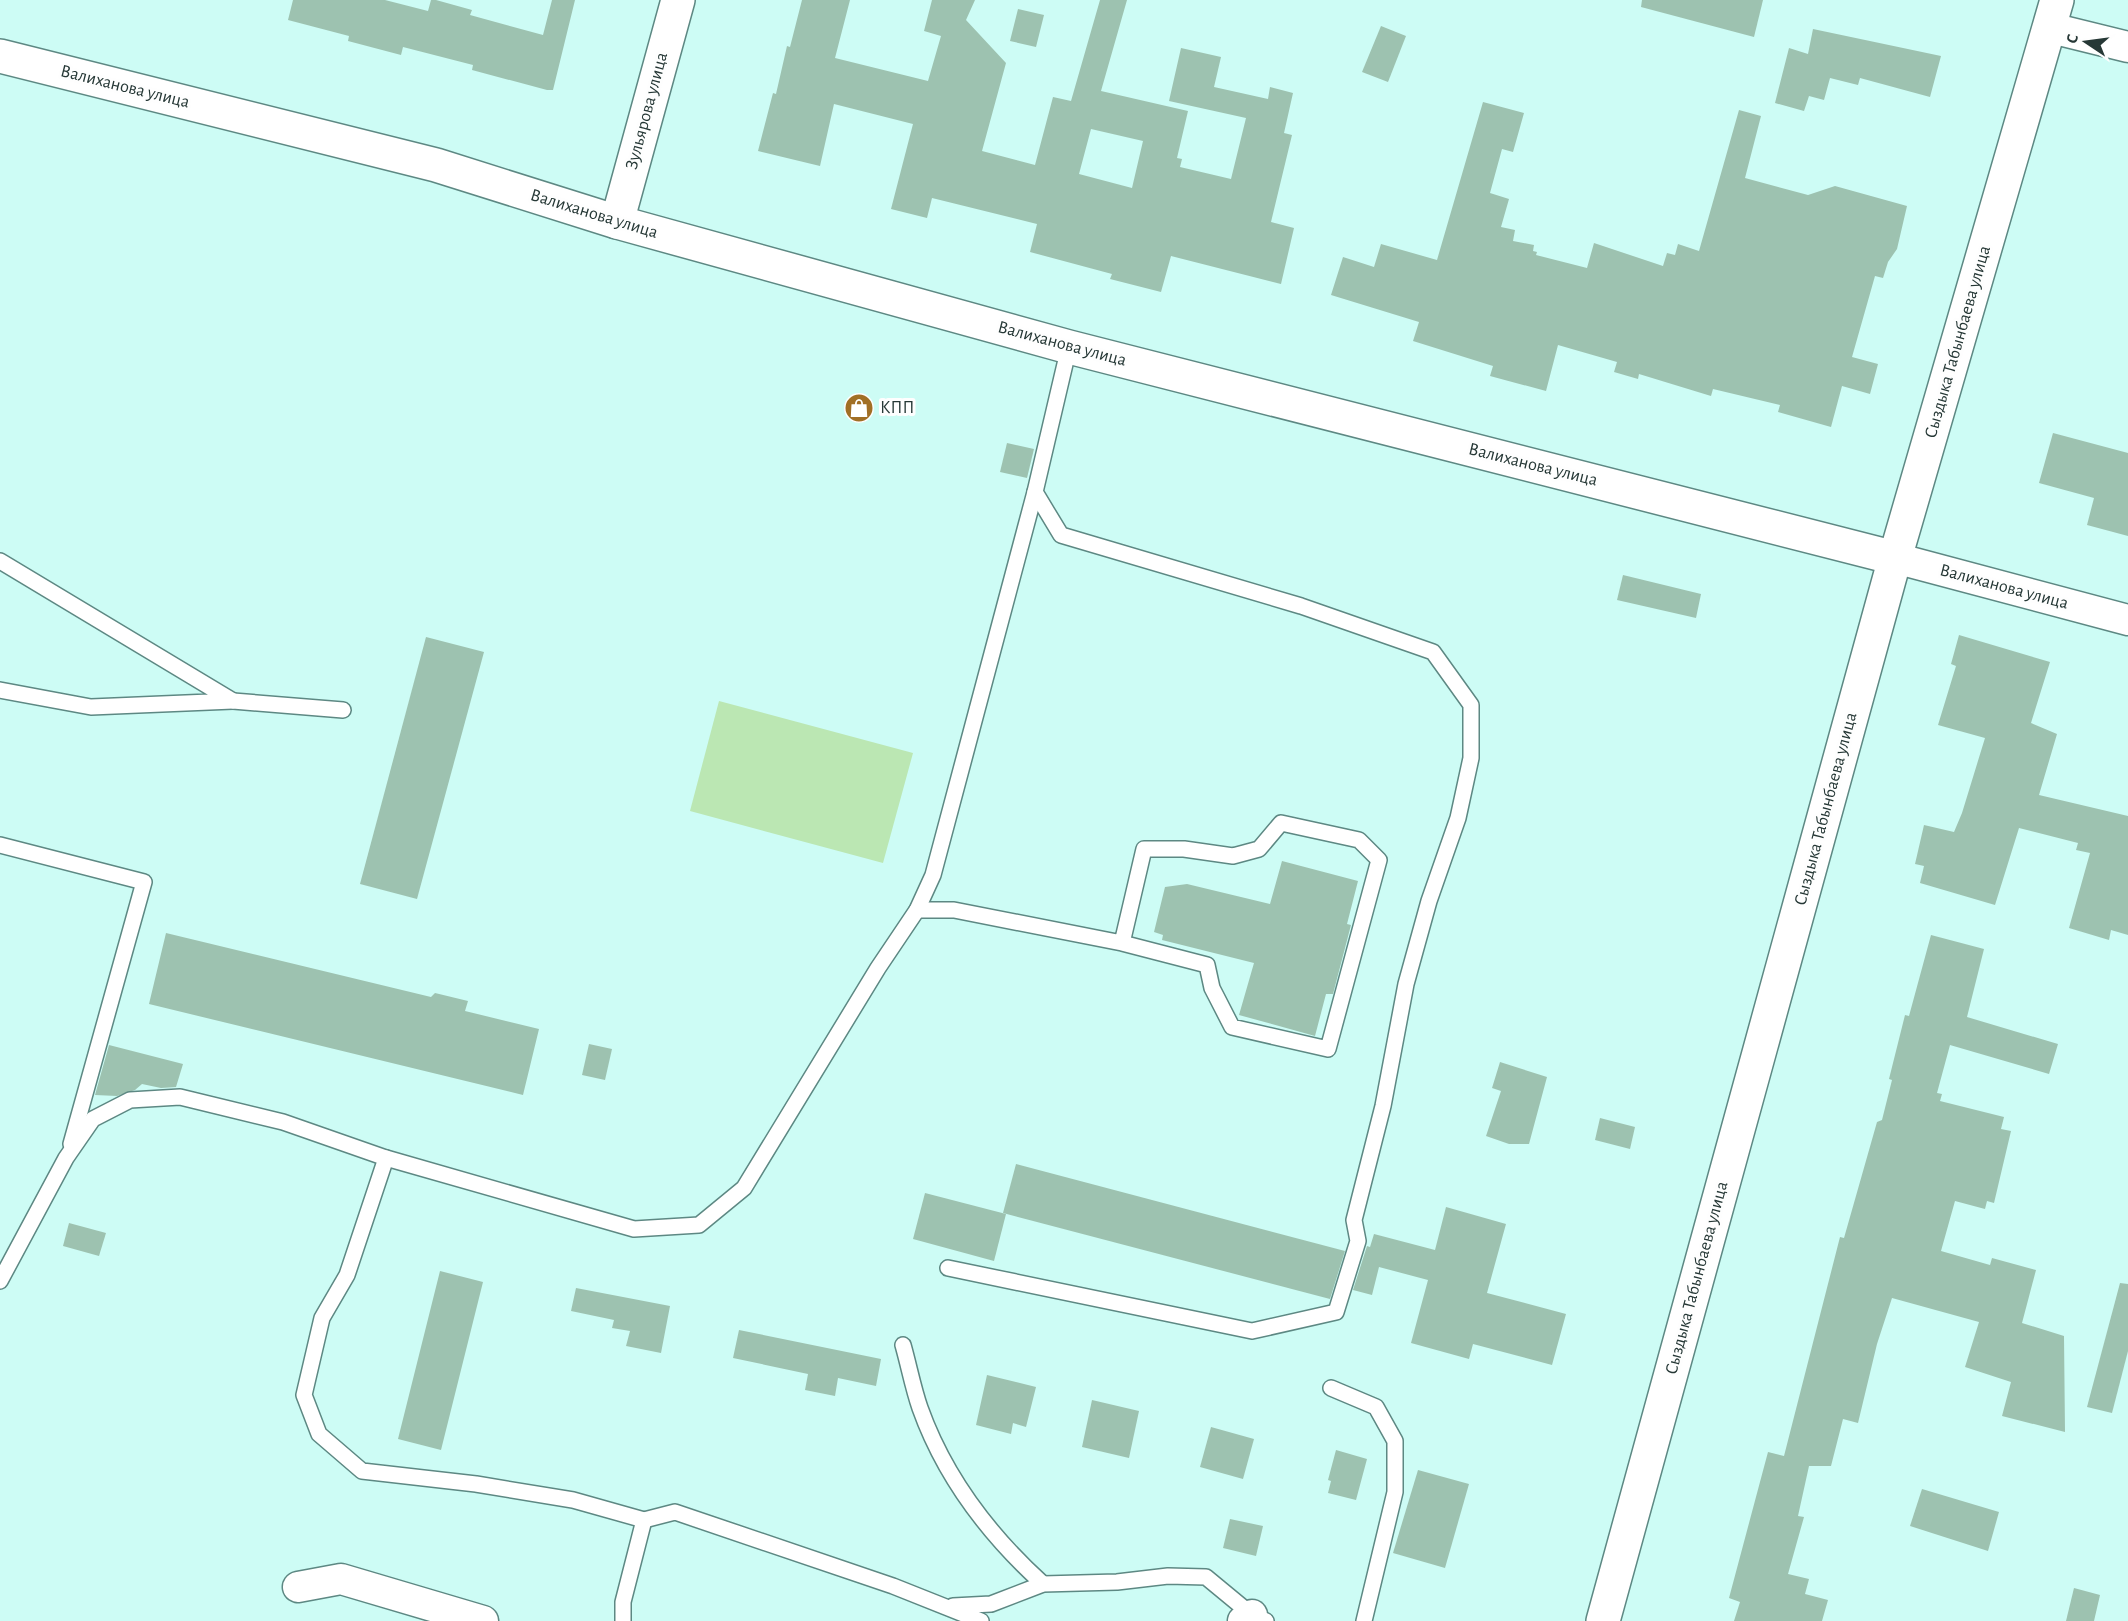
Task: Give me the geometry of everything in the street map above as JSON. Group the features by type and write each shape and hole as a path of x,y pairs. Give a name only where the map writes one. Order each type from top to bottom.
{"street":[{"name":"Зульярова улица","path":"617,222 678,0"},
{"path":"2054,14 2128,47"},
{"name":"Сыздыка Табынбаева улица","path":"1603,1621 1894,558 2054,14"},
{"name":"Валиханова улица","path":"0,56 436,165 617,222 1070,347 2128,620"},
{"path":"298,1587 341,1579 483,1621"}],"lane":[{"path":"0,1281 66,1158 93,1119 130,1100 180,1097 283,1122 386,1158 634,1229 699,1225 744,1188 878,968 917,910 933,875 1035,492 1070,347"},
{"path":"948,1268 1252,1331 1336,1312 1358,1241 1354,1220 1383,1106 1406,984 1429,901 1458,818 1471,758 1471,705 1433,652 1301,606 1061,535 1035,492"},
{"path":"0,561 233,701"},
{"path":"0,690 91,707 233,701 343,710"},
{"path":"917,910 954,910 1122,944 1207,965 1212,988 1232,1027 1328,1049 1379,860 1359,840 1281,823 1259,849 1233,856 1184,849 1144,849 1122,944"},
{"path":"0,845 144,882 66,1158"},
{"path":"386,1158 347,1275 322,1318 304,1395 319,1434 362,1471 476,1484 573,1500 644,1520 675,1512 981,1621"},
{"path":"903,1346 920,1409 946,1463 973,1511 1006,1551 1043,1584"},
{"path":"1331,1388 1376,1407 1395,1441 1395,1492 1364,1621"},
{"path":"623,1621 623,1602 644,1520"},
{"path":"947,1607 991,1604 1043,1584 1118,1582 1168,1576 1206,1576 1253,1619"}],"green space":[{"path":"719,701 913,753 883,863 690,811"}],"building":[{"path":"293,0 385,0 428,11 431,0 436,0 472,10 470,15 543,35 552,0 575,0 553,90 547,90 472,70 473,65 403,47 401,55 348,41 349,36 288,20"},
{"path":"802,0 850,0 835,58 928,81 941,36 924,31 932,0 975,0 966,20 1006,63 982,151 1035,165 1053,97 1071,101 1100,0 1127,0 1101,91 1188,111 1177,158 1182,159 1180,167 1231,179 1246,118 1169,101 1181,48 1221,57 1214,87 1268,99 1270,87 1293,93 1284,133 1292,135 1271,222 1294,228 1281,284 1171,256 1161,292 1110,279 1112,274 1030,252 1037,224 932,198 927,218 891,209 913,124 834,104 820,166 758,151 773,93 776,94 787,46 790,47","holes":["1091,129 1143,141 1132,188 1079,174"]},
{"path":"1642,0 1763,0 1754,37 1641,7"},
{"path":"1018,9 1044,15 1036,47 1010,41"},
{"path":"1381,26 1406,36 1388,82 1362,72"},
{"path":"1813,29 1941,56 1930,97 1860,78 1858,85 1830,78 1824,100 1809,96 1804,111 1775,103 1789,48 1808,54"},
{"path":"1483,102 1524,113 1513,152 1502,149 1490,193 1509,199 1501,227 1515,230 1513,241 1534,245 1533,251 1537,252 1536,255 1587,268 1594,243 1663,266 1667,253 1675,255 1678,244 1699,251 1739,110 1761,116 1745,178 1808,195 1835,186 1907,206 1897,249 1888,262 1883,278 1875,276 1852,357 1878,364 1870,394 1842,386 1831,427 1778,412 1780,405 1713,389 1711,396 1639,374 1638,379 1614,372 1617,362 1558,345 1546,391 1490,376 1493,366 1413,341 1419,322 1331,295 1343,257 1374,267 1381,244 1437,260"},
{"path":"2053,433 2128,453 2128,536 2087,525 2094,498 2039,483"},
{"path":"1007,443 1034,449 1027,478 1000,472"},
{"path":"1623,575 1701,594 1696,618 1617,600"},
{"path":"1959,635 2050,662 2031,723 2057,734 2039,795 2128,816 2128,935 2111,930 2109,940 2069,928 2090,853 2076,850 2078,843 2019,828 1995,905 1920,883 1924,866 1915,864 1924,825 1954,832 1985,738 1938,725 1956,666 1951,664"},
{"path":"426,637 484,652 417,899 360,884"},
{"path":"1282,861 1358,881 1347,924 1351,925 1333,994 1326,994 1315,1036 1239,1015 1254,963 1162,940 1163,935 1154,932 1165,887 1187,884 1270,904"},
{"path":"166,933 431,997 435,993 468,1001 465,1011 539,1029 523,1095 149,1004"},
{"path":"1931,935 1984,949 1967,1017 2058,1044 2049,1074 1950,1045 1937,1093 1942,1094 1940,1101 2004,1117 2001,1129 2011,1131 1994,1203 1987,1201 1985,1209 1955,1201 1941,1251 1990,1265 1992,1258 2036,1270 2022,1323 2064,1336 2065,1432 2002,1416 2011,1382 1965,1367 1979,1322 1892,1298 1877,1344 1858,1423 1843,1419 1831,1466 1809,1466 1798,1516 1804,1517 1788,1574 1809,1579 1805,1594 1828,1600 1822,1621 1734,1621 1740,1602 1729,1598 1768,1452 1784,1456 1840,1237 1844,1238 1877,1122 1882,1120 1892,1080 1889,1079 1905,1015 1909,1016"},
{"path":"589,1044 612,1049 605,1080 582,1075"},
{"path":"109,1045 183,1064 176,1087 161,1088 142,1084 135,1090 117,1096 95,1095"},
{"path":"1500,1062 1547,1077 1529,1144 1509,1144 1486,1136 1501,1091 1492,1088"},
{"path":"1600,1118 1635,1127 1630,1149 1595,1140"},
{"path":"1016,1164 1345,1251 1330,1299 1003,1213"},
{"path":"925,1193 1006,1214 994,1261 913,1239"},
{"path":"1446,1207 1506,1224 1487,1293 1566,1314 1552,1365 1473,1344 1469,1359 1411,1343 1428,1280 1379,1267 1372,1295 1353,1290 1367,1246 1370,1247 1374,1234 1435,1250"},
{"path":"69,1223 106,1233 99,1256 63,1246"},
{"path":"440,1271 483,1282 441,1450 398,1439"},
{"path":"2120,1283 2128,1284 2128,1351 2112,1413 2087,1407"},
{"path":"576,1288 670,1306 661,1353 626,1346 630,1331 612,1328 614,1320 571,1311"},
{"path":"739,1330 881,1359 876,1386 838,1378 835,1396 805,1390 808,1374 733,1358"},
{"path":"987,1375 1036,1387 1026,1427 1013,1423 1011,1434 976,1425"},
{"path":"1092,1400 1139,1411 1129,1458 1082,1447"},
{"path":"1211,1427 1254,1439 1243,1479 1200,1467"},
{"path":"1336,1450 1367,1459 1356,1500 1328,1493 1331,1481 1328,1480"},
{"path":"1418,1470 1469,1484 1445,1568 1393,1553"},
{"path":"1922,1489 1999,1512 1988,1551 1910,1526"},
{"path":"1230,1519 1263,1526 1256,1556 1223,1548"},
{"path":"2074,1588 2100,1595 2094,1621 2066,1621"}],"place":[{"name":"КПП","path":"859,408"}]}
